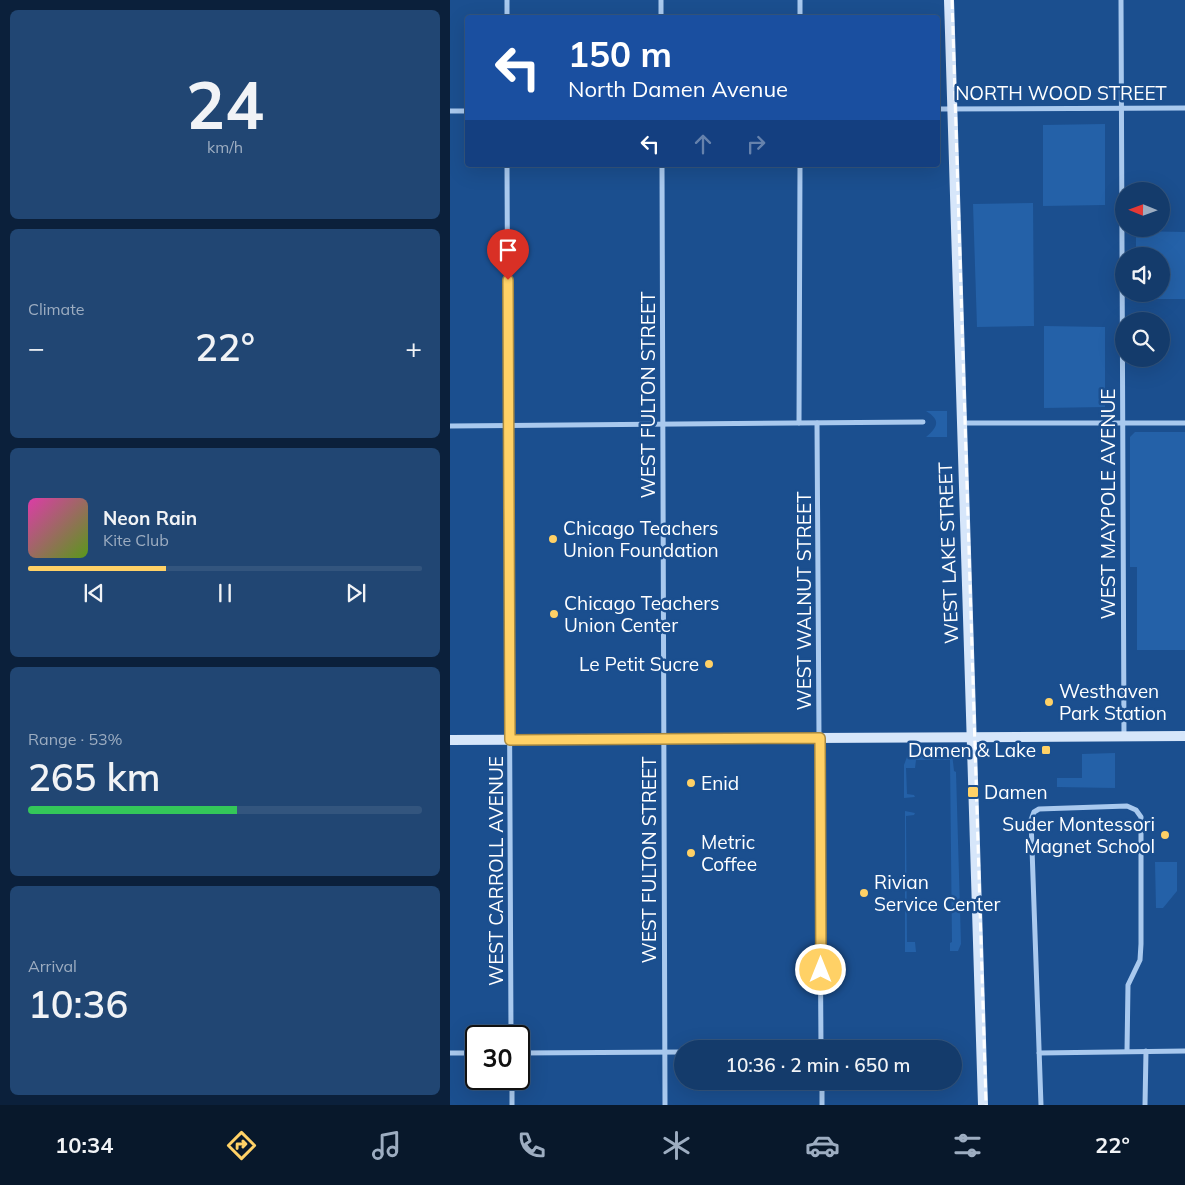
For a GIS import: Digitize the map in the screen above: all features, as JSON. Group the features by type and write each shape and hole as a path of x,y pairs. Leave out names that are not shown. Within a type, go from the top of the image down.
{"main road":[{"name":"WEST LAKE STREET","path":"949,0 983,1105"},
{"path":"450,740 1185,736"}],"street":[{"path":"506,0 507,15"},
{"path":"661,0 661,15"},
{"path":"800,0 800,15"},
{"name":"WEST MAYPOLE AVENUE","path":"1121,0 1124,737"},
{"name":"NORTH WOOD STREET","path":"940,109 1185,108"},
{"path":"450,111 465,111"},
{"name":"WEST CARROLL AVENUE","path":"507,167 511,1025"},
{"name":"WEST FULTON STREET","path":"662,167 665,1105"},
{"path":"799,423 800,167"},
{"path":"450,426 924,422"},
{"name":"WEST WALNUT STREET","path":"818,423 822,1040"},
{"path":"962,423 1185,423"},
{"path":"1041,1105 1031,820 1034,812 1039,809 1126,806 1136,810 1141,817 1141,944 1140,960 1128,985 1127,1051"},
{"path":"1145,1105 1146,1051"},
{"path":"1039,1053 1185,1051"},
{"path":"530,1053 674,1052"},
{"path":"450,1053 465,1053"},
{"path":"512,1090 512,1105"},
{"path":"822,1090 822,1105"}],"shaded area":[{"path":"1105,124 1105,205 1043,206 1043,125"},
{"path":"1033,203 1034,326 977,327 973,204"},
{"path":"1170,232 1185,232 1185,299 1170,299 1170,247 1136,247 1136,238 1170,238"},
{"path":"1044,326 1105,327 1105,407 1044,408"},
{"path":"926,411 947,411 947,437 926,437 935,427 936,421"},
{"path":"1135,432 1185,432 1185,650 1137,650 1137,567 1130,567 1130,437"},
{"path":"952,753 954,771 956,772 961,944 958,951 950,951 950,943 952,942 950,760 916,760 915,768 906,768 907,794 914,795 915,797 904,798 904,765 908,754"},
{"path":"1115,753 1115,788 1057,787 1057,778 1082,778 1082,754"},
{"path":"905,811 915,813 914,815 906,816 907,942 915,942 916,952 905,952"},
{"path":"1155,862 1177,862 1177,891 1163,908 1156,908"}],"railway":[{"path":"952,0 986,1105"}],"place":[{"name":"Chicago Teachers Union Foundation","path":"553,539"},
{"name":"Chicago Teachers Union Center","path":"554,614"},
{"name":"Le Petit Sucre","path":"709,664"},
{"name":"Westhaven Park Station","path":"1049,702"},
{"name":"Damen & Lake","path":"1046,750"},
{"name":"Enid","path":"691,783"},
{"name":"Damen","path":"973,792"},
{"name":"Suder Montessori Magnet School","path":"1165,835"},
{"name":"Metric Coffee","path":"691,853"},
{"name":"Rivian Service Center","path":"864,893"}],"route":[{"path":"508,280 510,740 820,738 821,970"}]}
